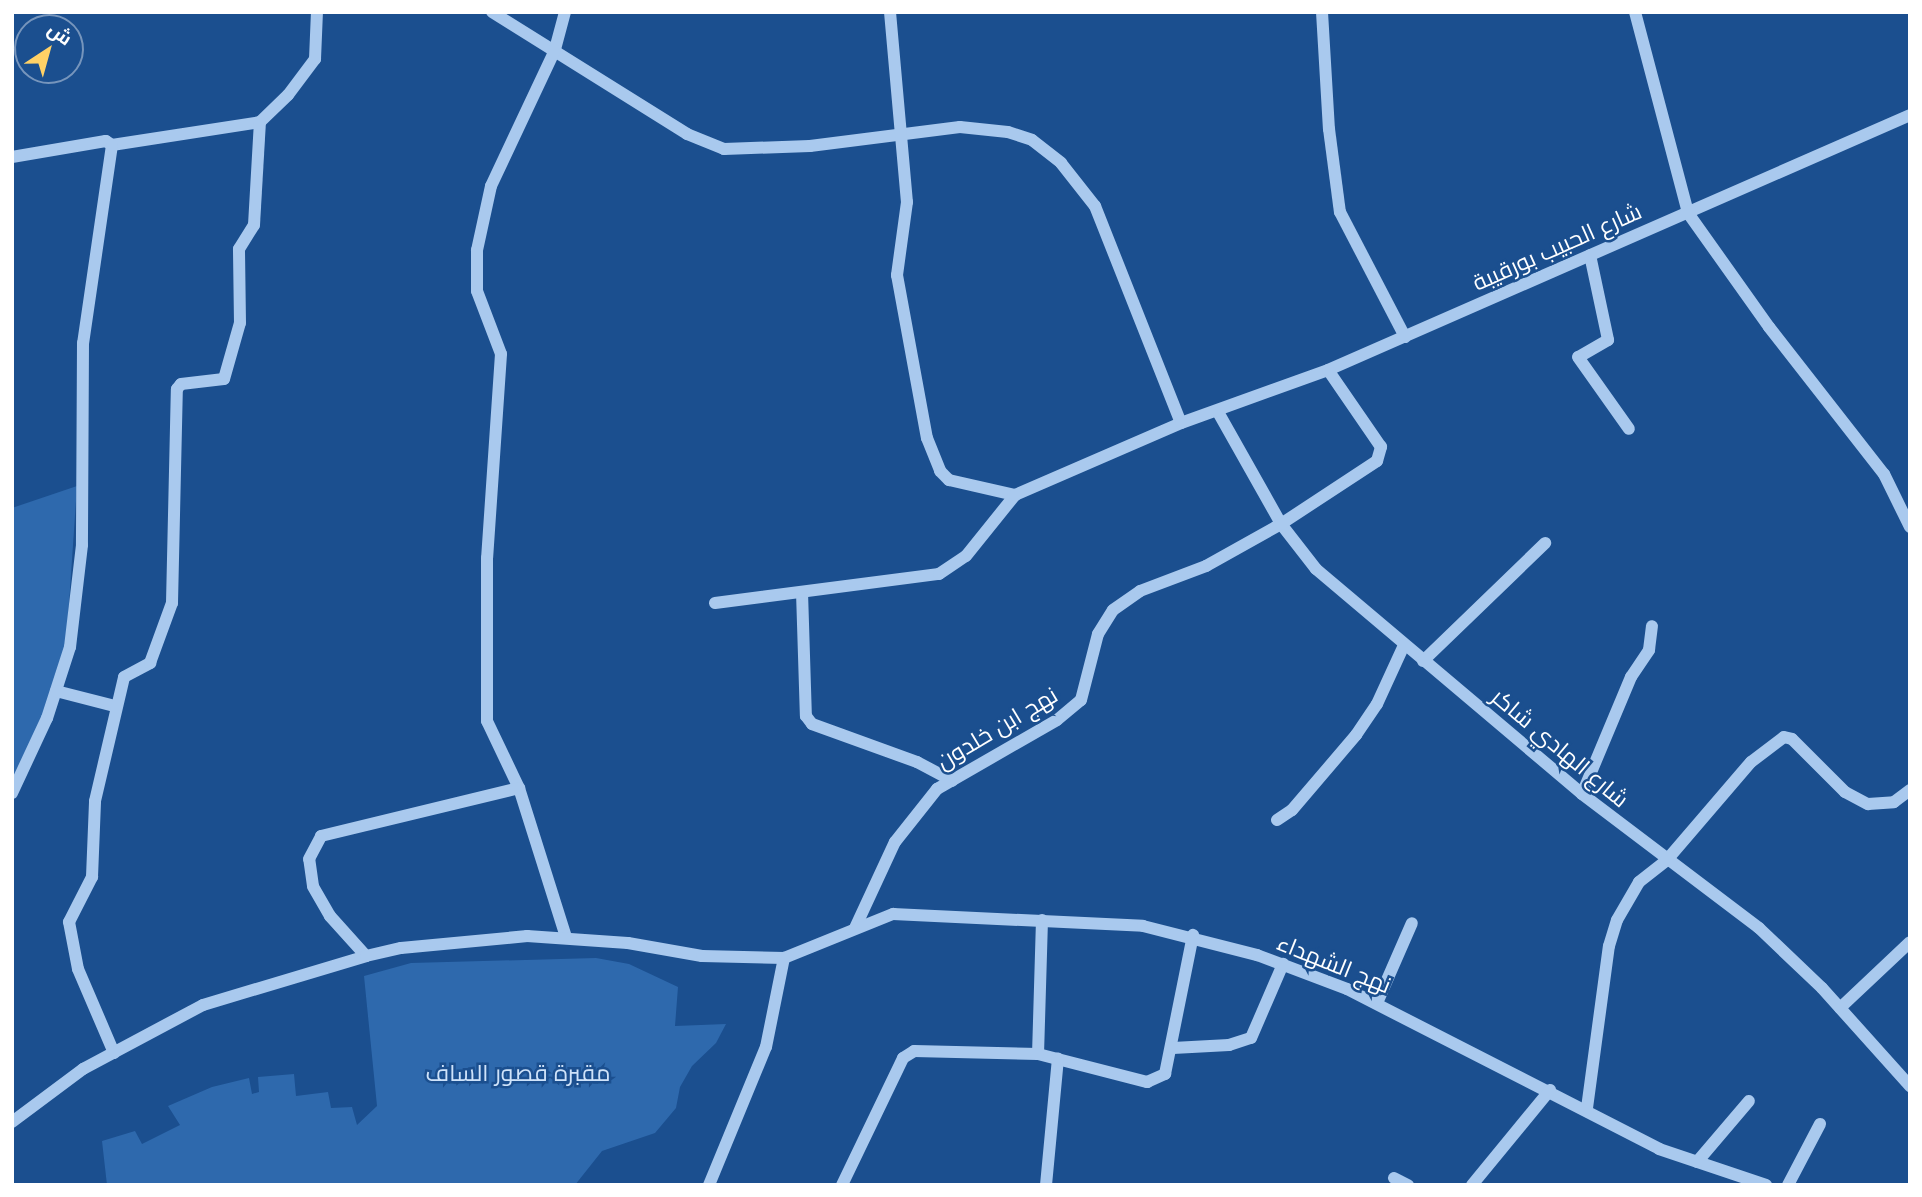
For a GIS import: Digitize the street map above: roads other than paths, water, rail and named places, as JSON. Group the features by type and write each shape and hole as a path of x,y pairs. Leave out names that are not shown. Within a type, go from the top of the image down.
{"street":[{"path":"12,157 106,141 112,145 260,122 288,95 315,59 317,12"},
{"path":"492,12 687,134 724,149 810,146 960,127 1000,130 1032,140 1062,163 1095,206 1181,423"},
{"path":"565,12 555,50 491,186 477,250 477,291 501,354 487,558 487,720 519,788 566,937"},
{"path":"715,603 939,574 966,556 1015,495 949,480 933,455 897,275 907,202 890,12"},
{"path":"1322,12 1328,129 1340,212 1405,337"},
{"path":"1635,12 1688,213 1769,327 1884,474 1910,527"},
{"name":"شارع الحبيب بورقيبة","path":"1015,495 1181,423 1218,412 1328,370 1910,115"},
{"path":"114,1053 78,969 69,922 92,877 94,802 124,677 150,663 172,603 177,389 181,384 219,382 227,375 240,323 239,249 254,225 260,122"},
{"path":"12,793 57,691 70,647 82,545 83,343 112,145"},
{"path":"1590,255 1608,340 1578,357 1629,429"},
{"name":"نهج ابن خلدون","path":"854,929 895,842 925,801 951,780 1056,720 1081,700 1098,634 1113,610 1140,591 1206,566 1281,524 1380,457 1381,447 1328,370"},
{"name":"شارع الهادي شاكر","path":"1218,412 1281,524 1316,569 1583,794 1666,861 1759,928 1840,1009 1910,1086"},
{"path":"1423,661 1545,543"},
{"path":"802,592 806,716 812,724 917,762 951,780"},
{"path":"1583,794 1631,677 1649,650 1652,626"},
{"path":"1277,820 1292,810 1356,735 1377,704 1404,645"},
{"path":"57,691 115,706"},
{"path":"1587,1108 1609,946 1617,920 1639,882 1666,861 1729,784 1784,737 1792,739 1845,792 1868,804 1894,802 1910,790"},
{"path":"366,956 330,916 313,887 309,859 321,836 519,788"},
{"name":"نهج الشهداء","path":"784,958 893,914 1116,923 1193,935 1283,964 1377,1003 1587,1108 1659,1149 1766,1185"},
{"path":"1038,1054 1042,920"},
{"path":"1377,1003 1412,923"},
{"path":"842,1185 903,1058 914,1051 1038,1054 1147,1083 1165,1073 1173,1048 1193,935"},
{"path":"12,1122 58,1085 222,997 366,956 485,938 566,937 702,956 784,958 766,1047 709,1185"},
{"path":"1840,1009 1910,942"},
{"path":"1173,1048 1228,1045 1251,1038 1283,964"},
{"path":"1046,1185 1058,1059"},
{"path":"1472,1185 1550,1090"},
{"path":"1697,1162 1749,1101"},
{"path":"1788,1185 1820,1124"},
{"path":"1394,1178 1408,1185"}],"park label":[{"name":"مقبرة قصور الساف","path":"518,1073"}]}
